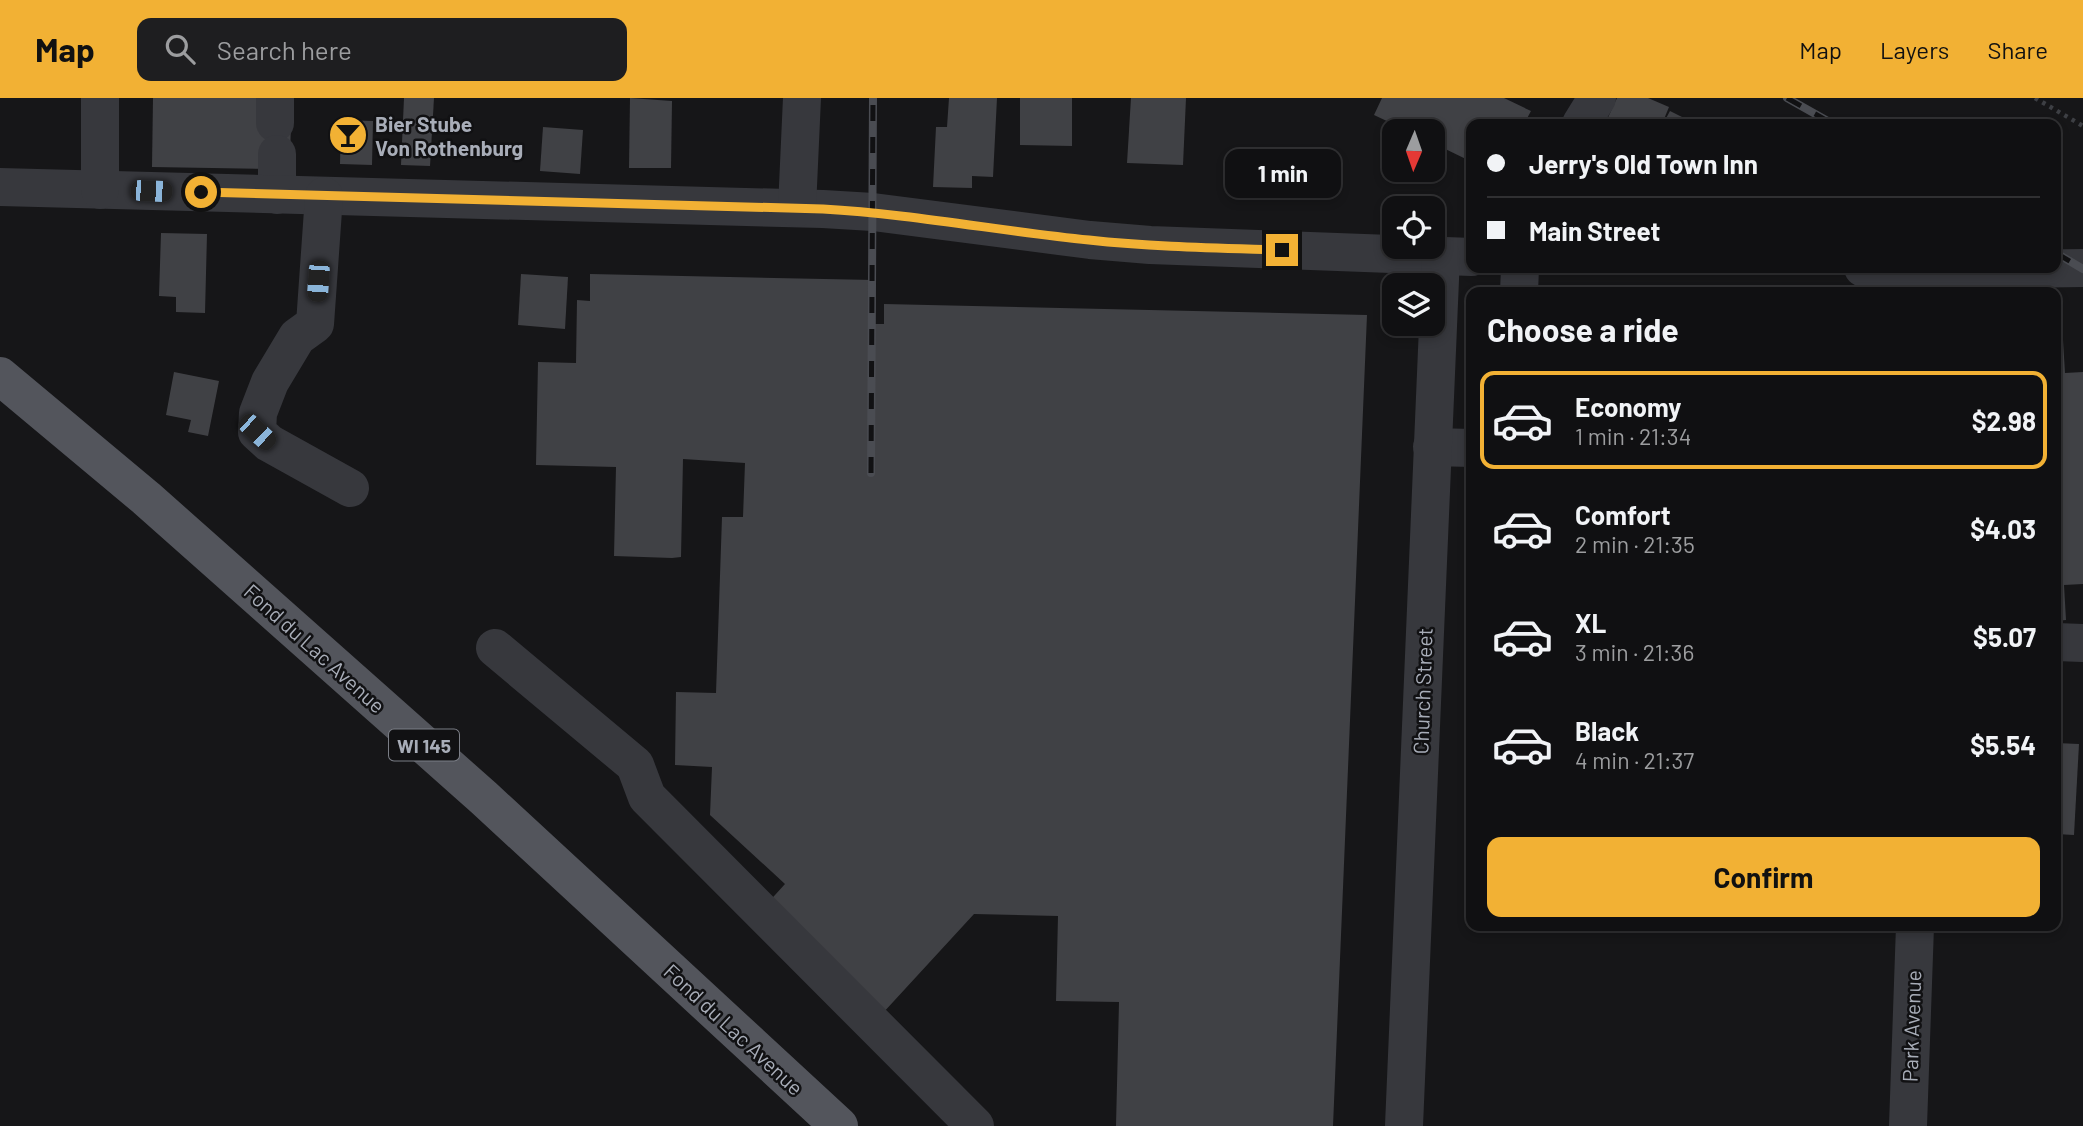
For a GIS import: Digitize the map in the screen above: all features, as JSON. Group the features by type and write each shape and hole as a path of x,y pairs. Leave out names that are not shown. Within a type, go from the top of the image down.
{"main road":[{"name":"Fond du Lac Avenue","path":"0,376 146,498 473,789 839,1126"}],"street":[{"path":"100,98 100,190"},
{"path":"797,208 802,98"},
{"path":"1584,119 1597,98"},
{"path":"276,125 277,195"},
{"path":"0,187 797,208 873,212 1138,244 1456,256"},
{"path":"324,196 315,324 297,337 270,382 258,413 257,432 269,443 350,488"},
{"name":"Church Street","path":"1404,1126 1432,447 1456,256"},
{"path":"2061,270 2083,268"},
{"path":"1894,273 1944,281 2030,273"},
{"path":"1432,447 1466,448"},
{"path":"2061,642 2083,643"},
{"path":"495,648 635,765 647,797 975,1126"},
{"name":"Park Avenue","path":"1908,1126 1915,931"}],"path":[{"path":"2035,98 2083,125"}],"building":[{"path":"153,98 266,98 291,123 290,155 273,169 152,167"},
{"path":"404,98 434,98 430,166 401,165"},
{"path":"630,98 672,101 671,168 629,168"},
{"path":"949,98 997,98 993,177 972,176 972,188 933,187 936,127 947,127"},
{"path":"1020,98 1072,98 1072,146 1020,145"},
{"path":"1131,98 1186,98 1183,165 1127,163"},
{"path":"1382,98 1504,98 1531,111 1527,119 1466,119 1466,159 1446,149 1446,119 1382,119 1374,115"},
{"path":"1617,98 1648,98 1669,107 1664,119 1607,119"},
{"path":"1670,111 1686,119 1666,119"},
{"path":"341,120 373,121 372,165 340,164"},
{"path":"543,127 583,130 580,174 540,171"},
{"path":"161,233 207,234 205,313 176,312 176,297 159,296"},
{"path":"521,274 568,277 565,329 518,325"},
{"path":"590,274 874,280 873,324 884,324 884,304 1367,315 1333,1126 1116,1126 1119,1002 1056,1001 1058,916 974,914 882,1014 765,906 785,884 710,815 712,767 675,765 676,692 716,693 722,517 743,517 745,463 683,459 681,557 672,558 614,556 616,467 536,465 538,362 576,363 577,300 590,301"},
{"path":"2061,340 2065,373 2083,372 2083,584 2064,585 2066,620 2061,620"},
{"path":"174,372 219,381 208,436 188,432 191,420 166,415"},
{"path":"2061,743 2079,744 2074,835 2061,834"}],"railway":[{"path":"871,473 873,98"},
{"path":"1787,98 1824,119"},
{"path":"2061,256 2083,269"}],"place":[{"name":"Bier Stube Von Rothenburg","path":"348,135"}],"route":[{"path":"201,192 823,209 873,212 1090,240 1282,250"}]}
